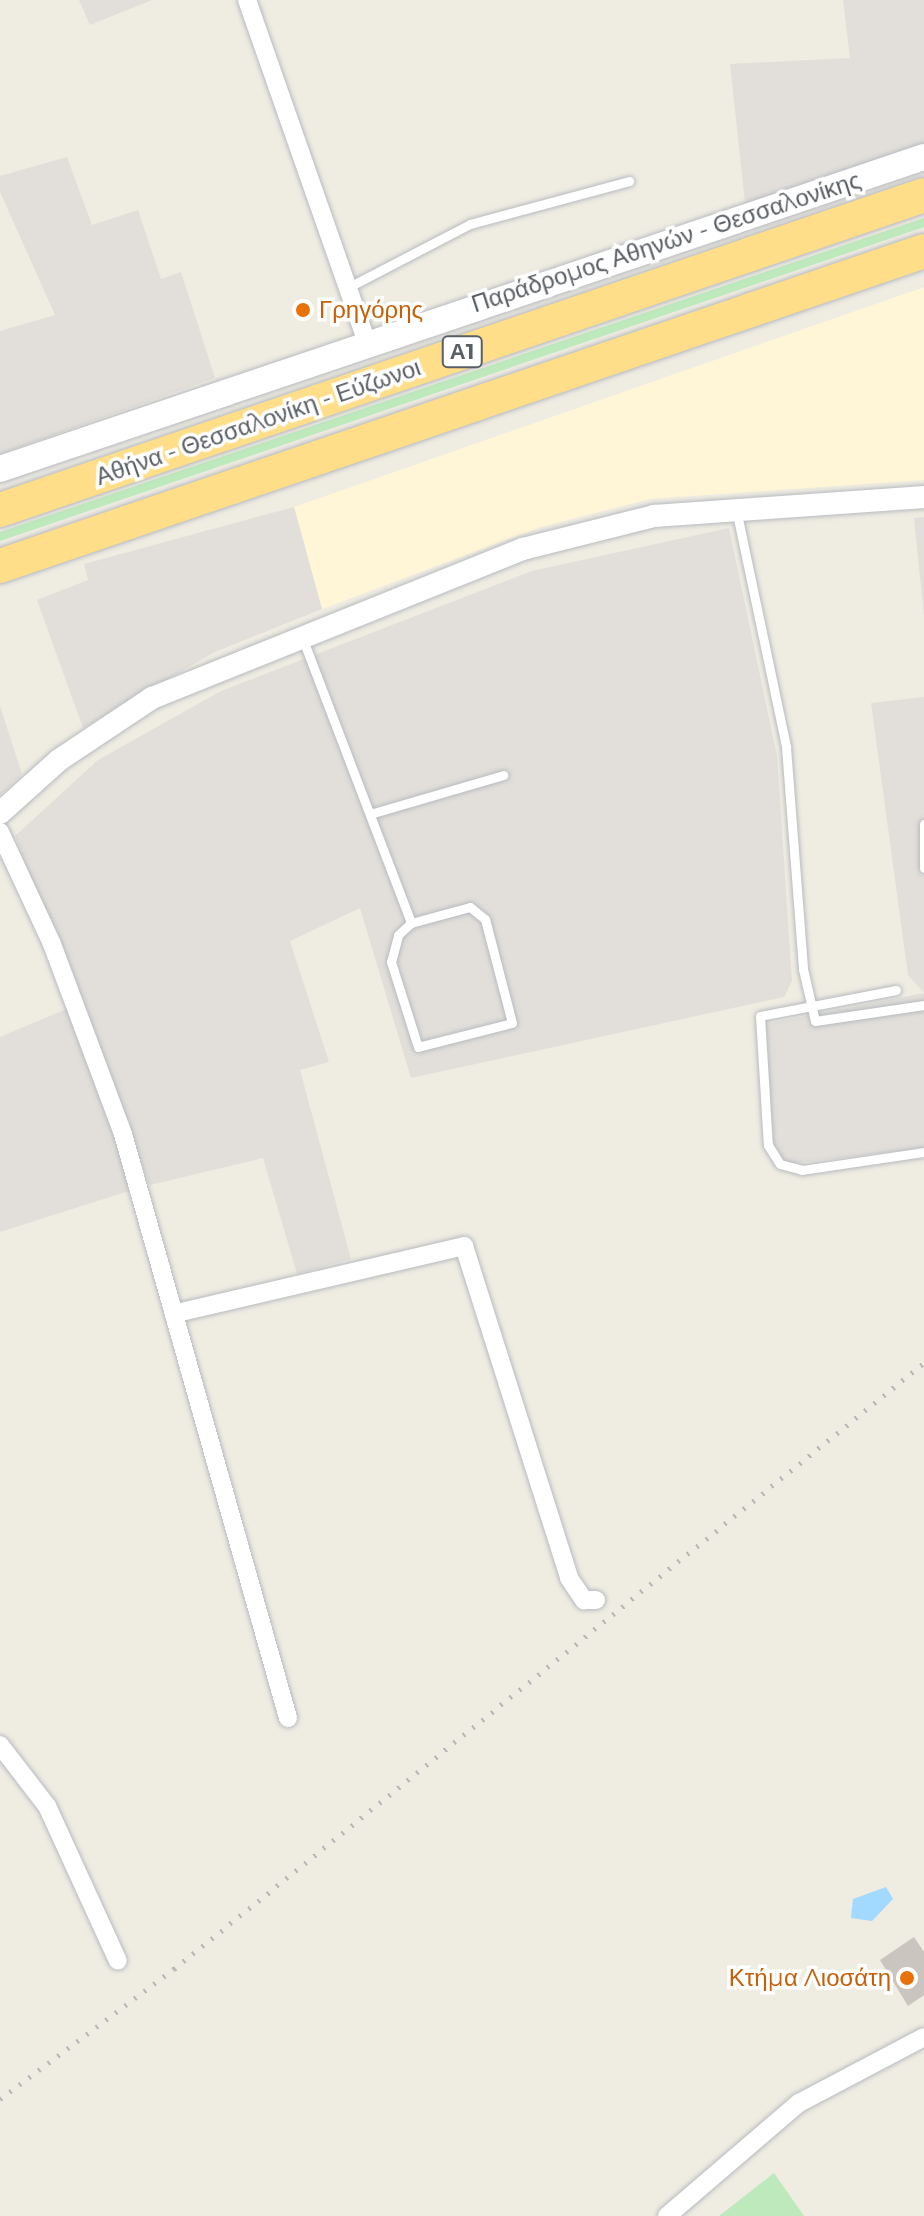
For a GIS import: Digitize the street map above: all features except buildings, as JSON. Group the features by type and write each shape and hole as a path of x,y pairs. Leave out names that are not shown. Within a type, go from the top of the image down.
{"highway":[{"name":"Αθήνα - Θεσσαλονίκη - Εύζωνοι","path":"0,510 924,195"},
{"name":"Α1","path":"0,566 924,251"}],"main road":[{"name":"Παράδρομος Αθηνών - Θεσσαλονίκης","path":"0,469 367,342 924,157"}],"street":[{"path":"247,0 367,342"},
{"path":"0,813 133,709 301,634 523,549 654,516 736,507 924,497"},
{"path":"0,832 52,944 123,1134 177,1313 288,1718"},
{"path":"177,1313 464,1246 569,1578 584,1600 596,1600"},
{"path":"0,1745 47,1806 118,1961"},
{"path":"667,2216 799,2103 924,2037"}],"lane":[{"path":"349,287 470,224 629,181"},
{"path":"736,507 786,747 815,1021 924,1005"},
{"path":"301,634 411,923"},
{"path":"370,814 503,775"},
{"path":"924,824 924,868"},
{"path":"470,907 479,912 512,1023 418,1047 391,962 398,935 411,923 470,907"},
{"path":"896,990 770,1011 756,1022 772,1154 802,1170 924,1152"}],"shaded area":[{"path":"79,0 152,0 90,25"},
{"path":"843,0 924,0 924,145 745,203 730,64 850,58"},
{"path":"67,157 92,225 138,210 161,279 181,272 215,378 0,454 0,331 55,315 0,192 0,176"},
{"path":"924,287 924,480 650,499 541,527 322,609 294,507"},
{"path":"294,507 322,609 215,652 83,728 37,600 88,580 84,564"},
{"path":"924,517 924,617 914,518"},
{"path":"729,528 777,756 792,981 784,997 411,1078 360,908 290,941 329,1062 300,1070 351,1259 297,1274 263,1158 150,1185 15,836 98,760 221,691 532,571"},
{"path":"924,697 924,993 908,975 871,703"},
{"path":"0,706 22,774 0,795"},
{"path":"924,993 924,1148 788,1164 773,1147 765,1024"},
{"path":"71,1007 135,1189 0,1232 0,1037"}],"green space":[{"path":"924,218 924,227 0,541 0,532"},
{"path":"774,2173 804,2216 719,2216"}],"water":[{"path":"886,1887 893,1899 872,1921 851,1918 853,1899"}],"railway":[{"path":"0,2099 174,1969 924,1363"}],"place":[{"name":"Γρηγόρης","path":"303,310"},
{"name":"Κτήμα Λιοσάτη","path":"907,1978"}]}
